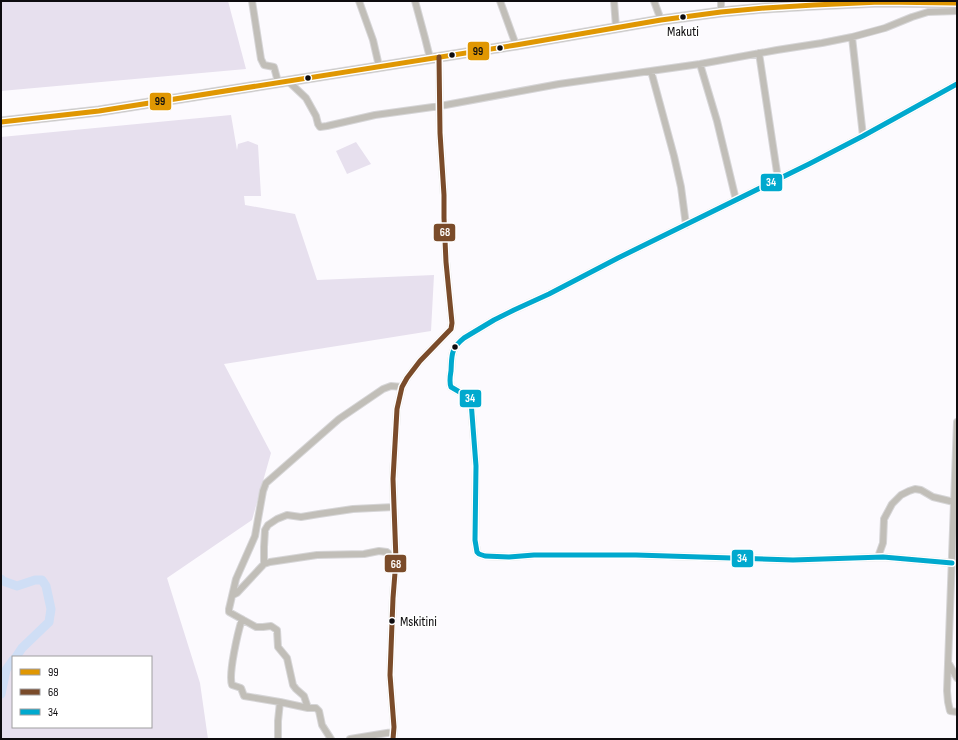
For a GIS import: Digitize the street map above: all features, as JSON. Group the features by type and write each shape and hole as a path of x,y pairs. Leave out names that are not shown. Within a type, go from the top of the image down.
{"highway":[{"path":"1,122 98,111 439,57 616,27 721,12 786,4 879,2 957,3"}],"street":[{"path":"252,1 261,59 264,65 274,67 283,81 306,98 320,126 336,125 375,116 440,106 559,84 700,64 822,43 885,28 928,12 957,11"},
{"path":"359,1 373,40 379,66"},
{"path":"415,1 430,58"},
{"path":"500,1 516,44"},
{"path":"614,1 616,27"},
{"path":"654,1 661,20"},
{"path":"721,1 721,12"},
{"path":"852,37 863,136"},
{"path":"759,53 778,179"},
{"path":"350,739 393,736 390,675 396,560 393,479 397,409 402,387 407,378 420,361 451,329 452,323 446,262 439,57"},
{"path":"700,64 717,121 736,200"},
{"path":"651,71 674,156 681,187 686,225"},
{"path":"953,561 878,557 786,560 636,555 534,555 509,558 479,554 477,552 475,540 475,459 471,401 470,398 454,390 450,386 450,381 451,358 454,349 459,342 494,320 583,277 618,258 863,136 957,84"},
{"path":"308,708 304,696 293,685 287,658 278,647 277,630 271,626 263,628 256,627 229,612 237,578 255,536 263,491 266,483 339,419 383,389 391,386 402,387"},
{"path":"957,422 947,691 950,711 957,712"},
{"path":"878,557 883,542 884,519 892,504 901,495 915,489 954,502"},
{"path":"264,564 265,530 268,524 277,519 287,515 301,517 353,510 394,507"},
{"path":"233,594 237,593 264,564 270,562 317,555 364,554 379,551 387,552 396,560"},
{"path":"242,619 230,677 232,685 241,688 244,696 308,708 317,708 322,725 331,739"},
{"path":"949,664 957,678"},
{"path":"278,739 280,702"}],"shaded area":[{"path":"1,1 228,1 246,69 1,91"},
{"path":"231,115 237,150 238,144 248,141 258,145 261,196 244,196 245,205 295,214 317,280 434,275 431,331 224,364 271,453 252,520 167,578 200,683 208,739 1,739 1,137"},
{"path":"356,142 371,164 347,174 336,151"}],"waterway":[{"path":"1,579 17,586 35,580 42,580 46,586 51,609 49,622 22,648 17,656"},
{"path":"1,694 6,670 12,661"}],"transit line":[{"name":"99","path":"1,122 99,111 516,45 661,20 721,12 765,8 880,2 957,3"},
{"name":"68","path":"393,739 394,727 390,675 396,560 393,479 397,409 402,387 407,378 420,361 451,329 452,323 446,262 440,133 439,57"},
{"name":"34","path":"952,563 883,557 793,560 636,555 534,555 509,557 485,556 479,554 477,552 475,540 476,466 471,401 470,398 451,387 450,379 452,357 456,346 464,338 494,320 809,164 957,84"}],"place":[{"name":"Makuti","path":"683,17"},
{"name":"Mskitini","path":"392,621"}]}
